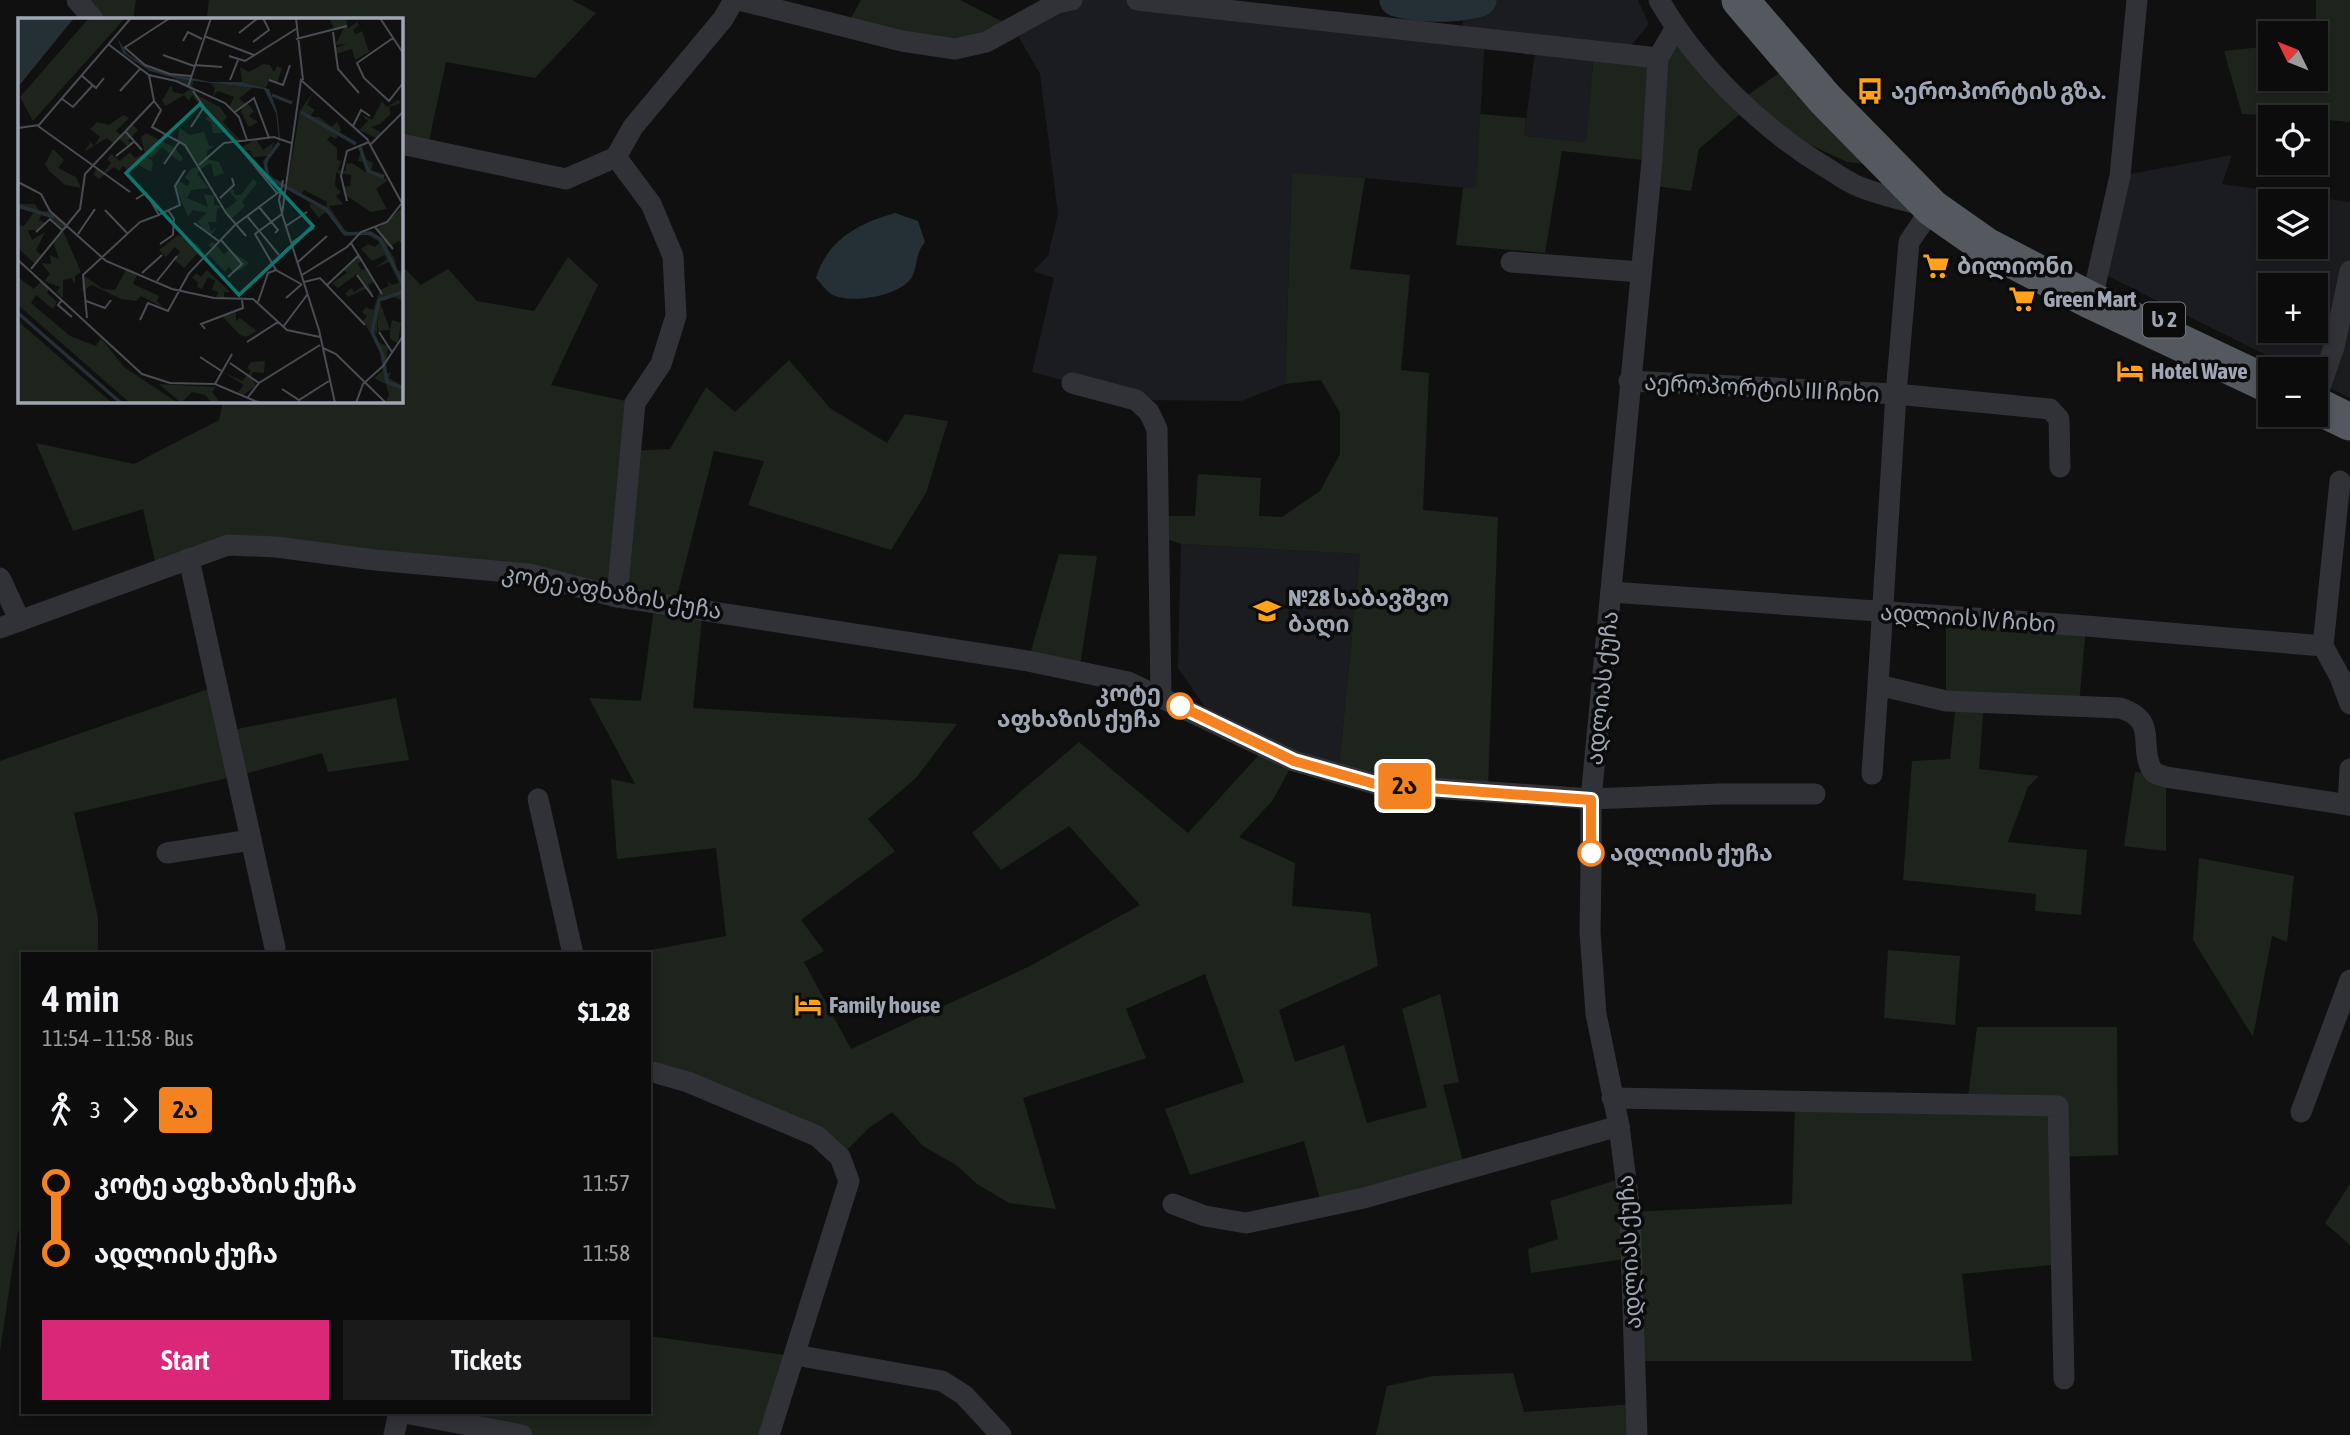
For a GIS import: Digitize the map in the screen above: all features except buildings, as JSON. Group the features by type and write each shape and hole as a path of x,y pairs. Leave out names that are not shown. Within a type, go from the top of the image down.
{"highway":[{"name":"ს 2","path":"1740,0 1825,99 1894,161 1940,196 1993,233 2095,286 2258,364"},
{"name":"ს 2","path":"1760,0 1932,208 1986,246 2102,306 2258,379"},
{"path":"2328,400 2350,407"},
{"path":"2328,405 2350,422"}],"street":[{"path":"77,0 92,18"},
{"path":"402,144 566,179 616,157 633,127 737,0 902,41 955,49 986,42 1057,3 1072,0"},
{"path":"1137,0 1658,58"},
{"path":"1659,0 1675,29 1747,107 1804,154 1858,187 1932,208"},
{"path":"2095,286 2120,176 2137,0"},
{"name":"ადლიას ქუჩა","path":"1637,1435 1630,1212 1619,1126 1596,1014 1590,932 1591,800 1652,161 1658,58 1675,29"},
{"path":"616,157 651,204 673,256 676,316 661,365 635,403 617,597"},
{"path":"1858,187 1894,161"},
{"name":"აეროპორტის III ჩიხი","path":"1872,774 1896,394 1909,242 1932,208"},
{"path":"1511,262 1640,272"},
{"path":"2328,363 2350,271"},
{"name":"აეროპორტის III ჩიხი","path":"1629,382 1896,394 2050,409 2059,419 2060,467"},
{"path":"1072,383 1136,400 1149,412 1157,429 1161,697"},
{"path":"2340,481 2323,646 2340,677 2350,704"},
{"name":"კოტე აფხაზის ქუჩა","path":"10,625 228,545 276,547 375,560 529,574 617,597 703,608 1028,661 1128,682 1294,761 1375,784 1591,800 1719,794 1815,794"},
{"path":"189,559 275,948"},
{"path":"0,578 10,625"},
{"name":"ადლიის IV ჩიხი","path":"1611,592 2323,646"},
{"path":"1878,685 1947,701 2120,708 2134,713 2142,721 2146,731 2146,756 2154,773 2166,777 2349,805 2350,769"},
{"path":"538,799 573,952"},
{"path":"167,853 251,840"},
{"path":"2301,1112 2350,980"},
{"path":"651,1072 688,1082 817,1136 840,1157 849,1181 769,1435"},
{"path":"1612,1098 2058,1107 2064,1379"},
{"path":"1173,1204 1205,1216 1246,1223 1364,1198 1619,1126"},
{"path":"795,1355 942,1381 964,1395 1001,1435"},
{"path":"394,1435 398,1414"},
{"path":"409,1414 522,1435"}],"shaded area":[{"path":"77,0 136,0 133,18 92,18"},
{"path":"209,0 572,0 596,13 535,78 446,62 427,150 402,144 402,18 207,17"},
{"path":"861,0 960,0 1013,27 986,42 846,27"},
{"path":"1072,0 1136,0 1485,39 1476,189 1292,174 1285,384 1241,401 1136,400 1032,372 1054,278 1033,271 1048,256 1058,214 1040,74 1013,27"},
{"path":"1480,0 1638,0 1649,24 1629,48 1461,33 1466,5"},
{"path":"2316,0 2350,0 2350,122 2328,120 2328,105 2258,105 2258,115 2242,114 2224,51 2258,47 2258,91 2328,91 2328,21 2316,21"},
{"path":"1675,29 1747,108 1699,149 1691,191 1649,185 1651,161 1562,151 1545,253 1456,245 1463,188 1476,188 1480,114 1526,118 1524,136 1586,142 1594,51 1658,58"},
{"path":"1536,44 1594,51 1586,142 1524,136"},
{"path":"1783,70 1877,165 1847,162 1798,139 1748,95"},
{"path":"2232,155 2222,184 2258,189 2258,259 2328,259 2328,199 2350,202 2350,398 2328,387 2333,348 2324,357 2270,357 2108,276 2120,176"},
{"path":"1292,173 1365,178 1350,269 1410,275 1401,370 1429,373 1423,510 1498,517 1488,789 1397,780 1339,767 1360,554 1181,544 1159,536 1159,516 1195,516 1198,474 1261,478 1259,516 1282,517 1320,491 1340,454 1340,413 1321,380 1285,384"},
{"path":"895,213 918,221 925,242 912,277 897,289 874,297 850,299 829,293 816,278 821,265 836,243 857,228"},
{"path":"568,257 598,285 551,385 635,403 631,451 670,449 706,387 735,412 789,360 830,408 887,443 905,414 948,421 926,493 891,550 748,505 764,461 714,451 675,604 703,608 693,708 957,724 916,778 868,819 895,851 801,920 824,951 804,962 851,1049 1028,967 1140,905 1069,826 1001,870 972,833 1079,742 1188,833 1266,747 1294,761 1273,800 1239,837 1295,863 1292,906 1370,913 1378,966 1279,1010 1295,1062 1344,1045 1367,1123 1427,1107 1402,1009 1440,994 1459,1082 1443,1085 1465,1169 1322,1207 1304,1141 1190,1175 1165,1109 1244,1082 1205,974 1126,1009 1146,1058 1023,1098 1056,1209 1009,1203 977,1184 956,1165 923,1146 892,1112 869,1128 840,1157 651,1072 651,952 640,952 726,936 716,848 617,859 611,779 635,784 589,698 641,701 655,602 529,574 228,545 157,570 143,509 73,531 36,443 134,464 219,420 223,402 402,402 402,266 421,285 448,269 477,301 534,311"},
{"name":"№28 საბავშვო ბაღი","path":"1181,544 1360,554 1339,767 1289,753 1210,714 1178,668"},
{"path":"1059,554 1097,556 1079,672 1028,661"},
{"path":"1946,617 2086,626 2079,705 1984,702 1979,769 2039,776 2028,787 2008,842 2087,850 2081,915 2035,911 2036,894 1903,880 1912,761 1950,759 1956,701 1946,701"},
{"path":"217,686 227,731 396,698 409,760 328,772 322,753 237,776 74,813 98,917 98,952 21,952 21,1232 18,1231 0,1351 0,761"},
{"path":"2135,772 2166,777 2166,851 2124,846"},
{"path":"2199,858 2294,876 2287,942 2272,936 2253,1037 2193,940"},
{"path":"1888,950 1960,956 1955,1025 1884,1018"},
{"path":"1977,1027 2117,1027 2118,1155 2059,1157 2061,1264 1962,1274 1972,1361 1635,1361 1631,1258 1531,1273 1528,1249 1558,1239 1550,1201 1626,1177 1631,1212 1792,1204 1795,1102 1967,1105"},
{"path":"2350,1184 2350,1245 2325,1223"},
{"path":"651,1336 792,1356 767,1435 525,1435 415,1414 651,1414"},
{"path":"1513,1373 1524,1412 1636,1404 1637,1435 1376,1435 1387,1386 1433,1376"}],"waterway":[{"path":"1396,0 1438,5 1480,0"}],"bus line":[{"name":"2ა","path":"1180,706 1294,761 1375,784 1591,800 1591,853"}],"place":[{"name":"აეროპორტის გზა.","path":"1870,91"},
{"name":"ბილიონი","path":"1936,266"},
{"name":"Green Mart","path":"2022,299"},
{"name":"Hotel Wave","path":"2130,371"},
{"name":"№28 საბავშვო ბაღი","path":"1267,611"},
{"name":"კოტე აფხაზის ქუჩა","path":"1180,706"},
{"name":"ადლიის ქუჩა","path":"1591,853"},
{"name":"Family house","path":"808,1005"}]}
